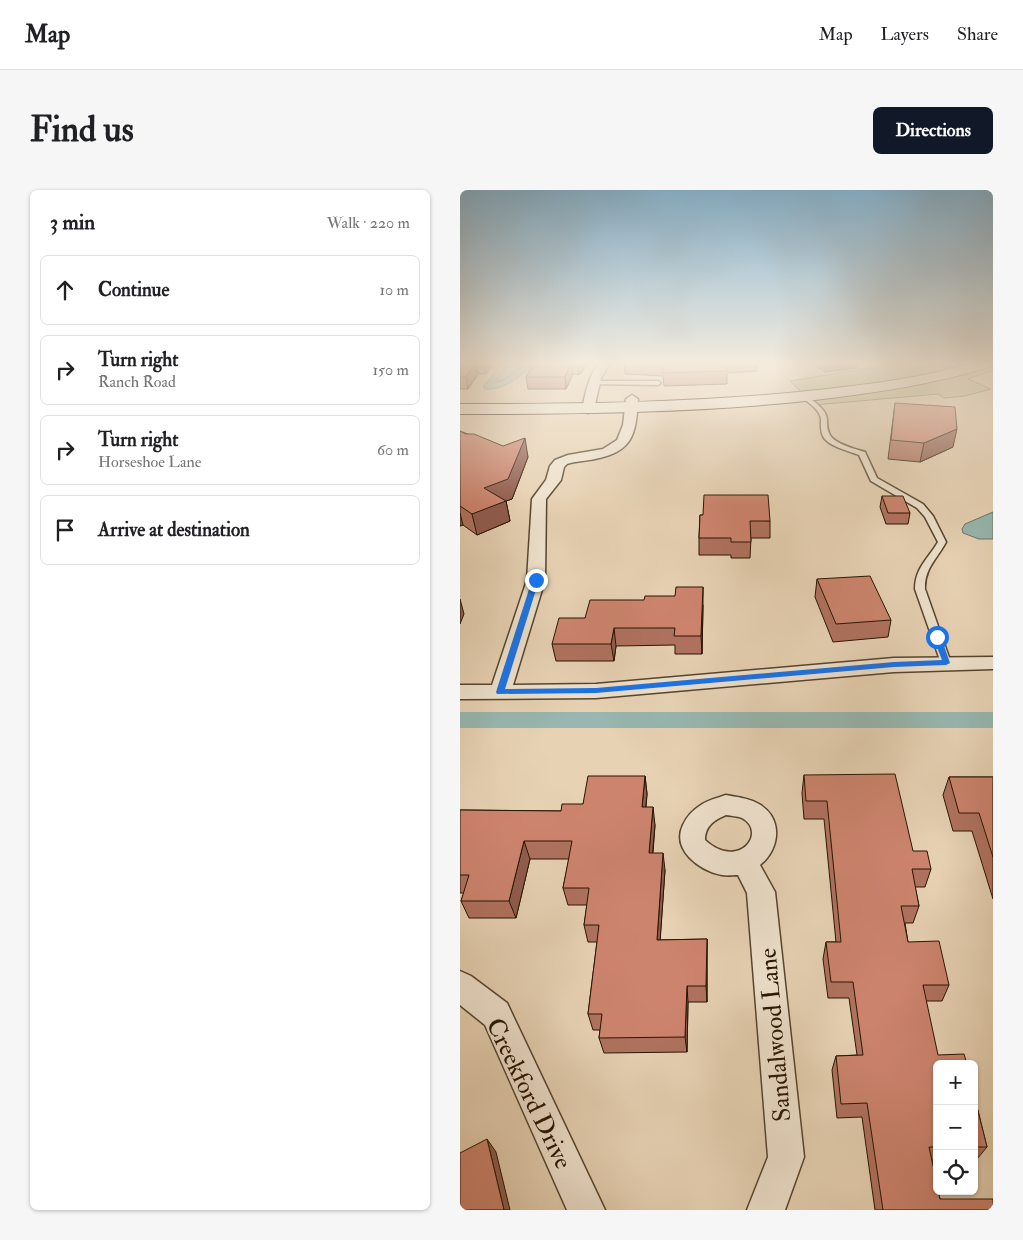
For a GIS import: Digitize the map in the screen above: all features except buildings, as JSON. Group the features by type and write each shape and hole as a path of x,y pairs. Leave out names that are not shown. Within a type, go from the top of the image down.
{"street":[{"path":"500,692 536,580 539,499 555,477 556,469 560,463 570,458 614,451 621,444 630,425 631,410"},
{"path":"460,692 596,690 894,665 993,663"},
{"name":"Sandalwood Lane","path":"744,861 761,892 786,1157 766,1210"},
{"name":"Creekford Drive","path":"460,986 496,1014 586,1210"}],"lane":[{"path":"819,410 824,418 823,424 827,437 836,444 862,454 874,480 920,506 930,516 942,542 930,562 921,569 919,584 946,663"}],"water":[{"path":"993,512 993,539 979,539 963,533 962,529 965,524"}],"waterway":[{"path":"460,720 993,720"}],"route":[{"path":"536,580 500,692 596,690 894,665 946,663 937,637"}]}
